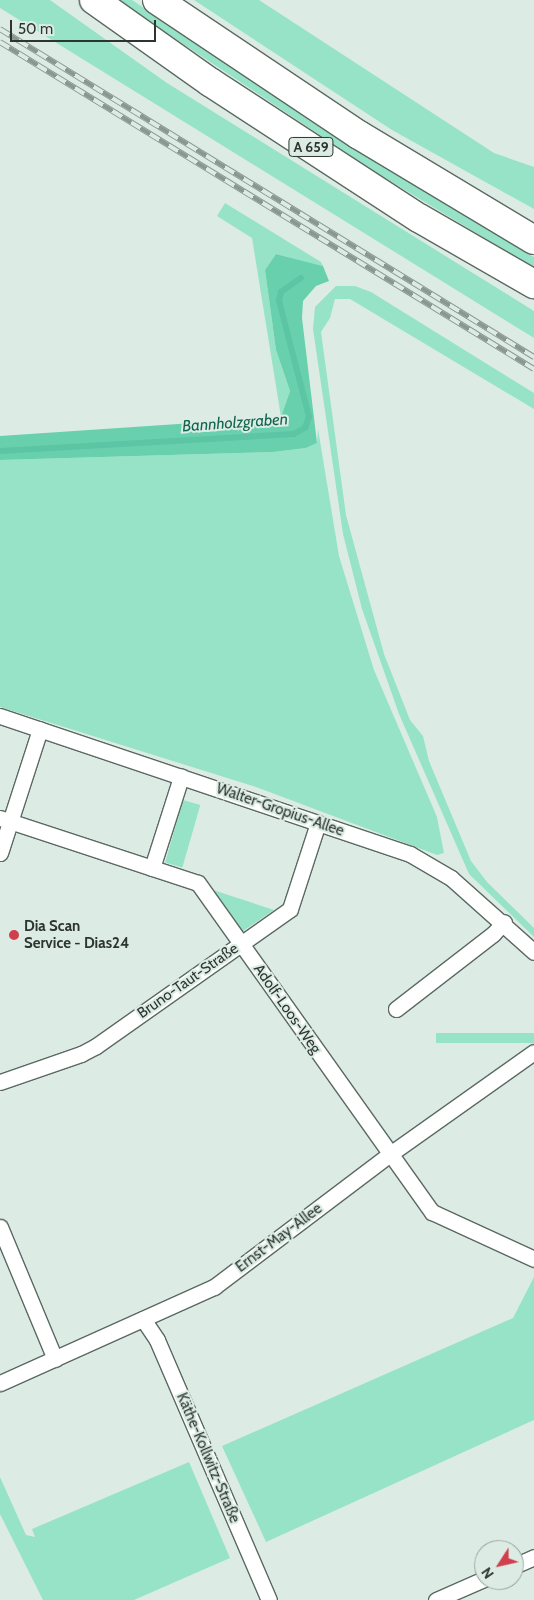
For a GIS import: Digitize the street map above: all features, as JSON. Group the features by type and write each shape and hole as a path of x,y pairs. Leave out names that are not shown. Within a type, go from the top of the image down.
{"highway":[{"name":"A 659","path":"94,0 210,82 419,218 534,284"},
{"name":"A 659","path":"158,0 358,135 534,240"}],"street":[{"name":"Walter-Gropius-Allee","path":"0,716 410,854 451,878 504,922 534,952"},
{"path":"0,853 5,819 40,729"},
{"path":"152,868 181,777"},
{"name":"Adolf-Loos-Weg","path":"5,819 198,883 432,1212 534,1259"},
{"name":"Bruno-Taut-Straße","path":"0,1082 82,1054 96,1046 290,910 318,823"},
{"path":"396,1009 493,934 504,922"},
{"name":"Ernst-May-Allee","path":"0,1383 214,1286 390,1154 534,1052"},
{"path":"0,1227 55,1359"},
{"name":"Käthe-Kollwitz-Straße","path":"143,1319 157,1340 269,1600"},
{"path":"436,1600 474,1583"}],"green space":[{"path":"0,0 50,0 167,83 534,311 534,338 0,8"},
{"path":"117,0 132,0 386,168 534,257 534,268 380,175"},
{"path":"194,0 259,0 494,153 534,167 534,209 392,130"},
{"path":"225,203 321,262 323,266 276,254 265,270 276,350 290,391 281,417 252,238 217,216"},
{"path":"276,254 323,266 329,281 316,286 303,301 302,318 317,443 306,448 273,452 0,460 0,436 281,417 290,391 276,350 265,270"},
{"path":"336,286 355,286 371,292 534,393 534,409 350,299 335,299 330,318 321,332 346,515 384,654 410,720 423,736 429,761 471,861 487,882 534,928 534,937 469,874 399,714 362,609 343,534 313,329 315,307"},
{"path":"318,429 339,556 374,670 437,817 444,853 437,855 256,787 0,707 0,460 273,452 306,448 317,443"},
{"path":"183,800 200,805 182,867 165,862"},
{"path":"210,889 274,910 240,933"},
{"path":"436,1033 534,1033 534,1043 436,1043"},
{"path":"534,1277 534,1420 266,1542 222,1446 513,1318"},
{"path":"189,1462 230,1558 134,1600 43,1600 0,1514 0,1477 26,1535 35,1537 32,1529"}],"waterway":[{"name":"Bannholzgraben","path":"0,451 294,434 305,428 309,417 279,301 281,292 301,278"}],"railway":[{"path":"0,29 534,357"},
{"path":"0,42 534,369"}],"place":[{"name":"Dia Scan Service - Dias24","path":"14,935"}]}
